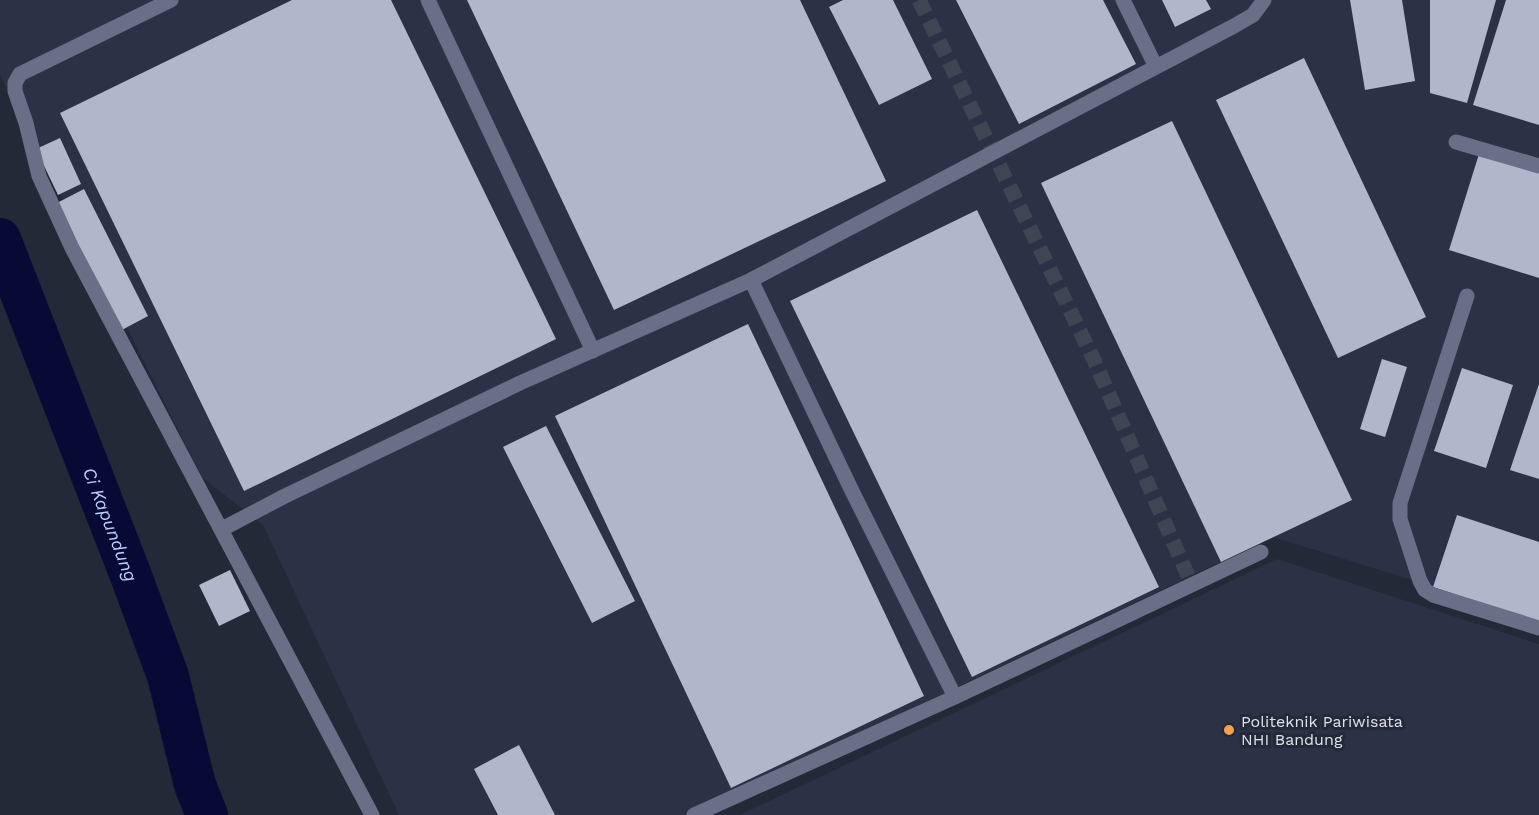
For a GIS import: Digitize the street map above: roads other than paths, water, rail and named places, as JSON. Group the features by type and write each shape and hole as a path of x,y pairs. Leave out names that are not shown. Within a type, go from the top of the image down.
{"lane":[{"path":"171,0 20,74 15,83 15,91 26,123 39,176 72,248 372,815"},
{"path":"428,0 593,351"},
{"path":"1123,0 1156,67"},
{"path":"222,529 285,496 593,351 751,280 1234,26 1253,15 1264,0"},
{"path":"1456,142 1539,166"},
{"path":"751,280 852,491 955,697"},
{"path":"1467,296 1400,503 1400,519 1425,590 1433,595 1539,628"},
{"path":"694,815 955,697 1261,552"}],"waterway":[{"name":"Ci Kapundung","path":"0,239 168,676 195,785 207,815"}],"tunnel":[{"path":"919,0 1094,360 1192,585"}],"place":[{"name":"Politeknik Pariwisata NHI Bandung","path":"1229,730"}]}
